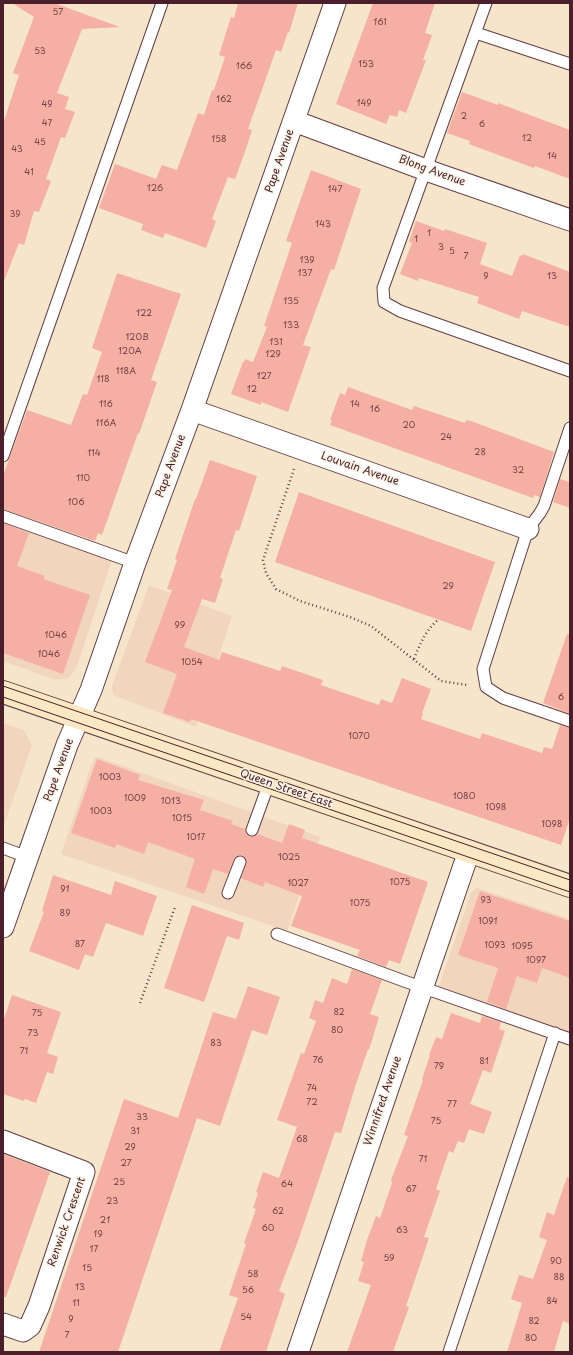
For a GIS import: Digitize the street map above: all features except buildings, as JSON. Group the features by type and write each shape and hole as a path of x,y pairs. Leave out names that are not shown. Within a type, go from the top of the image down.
{"main road":[{"name":"Queen Street East","path":"3,692 570,886"}],"street":[{"name":"Pape Avenue","path":"3,927 67,745 91,690 135,563 192,410 335,3"},
{"name":"Blong Avenue","path":"294,121 426,170 570,220"},
{"name":"Louvain Avenue","path":"192,410 528,529"},
{"name":"Winnifred Avenue","path":"298,1352 469,851"},
{"name":"Renwick Crescent","path":"3,1141 84,1172 39,1306 30,1326 23,1331 3,1324"}],"lane":[{"path":"3,456 162,3"},
{"path":"486,3 384,288 384,302 400,311 570,371"},
{"path":"476,33 570,64"},
{"path":"570,428 544,506 528,529 483,669 486,687 503,698 570,721"},
{"path":"3,516 135,563"},
{"path":"252,830 269,783"},
{"path":"3,848 27,857"},
{"path":"228,893 240,862"},
{"path":"277,934 570,1039"},
{"path":"449,1352 555,1033"}],"path":[{"path":"296,465 263,560 266,573 276,589 300,601 350,617 371,626 441,681 467,685"},
{"path":"414,659 421,641 430,627 438,620"},
{"path":"140,1003 175,907"}],"shaded area":[{"path":"3,515 114,554 76,669 67,679 53,679 3,661"},
{"path":"149,585 232,616 196,727 113,695 112,686"},
{"path":"3,723 24,730 32,745 3,828"},
{"path":"98,757 320,837 287,931 61,854 91,766 95,758"},
{"path":"477,888 570,919 570,1033 439,986 471,893"}],"tram line":[{"path":"3,686 570,880"},
{"path":"3,697 570,892"}]}
